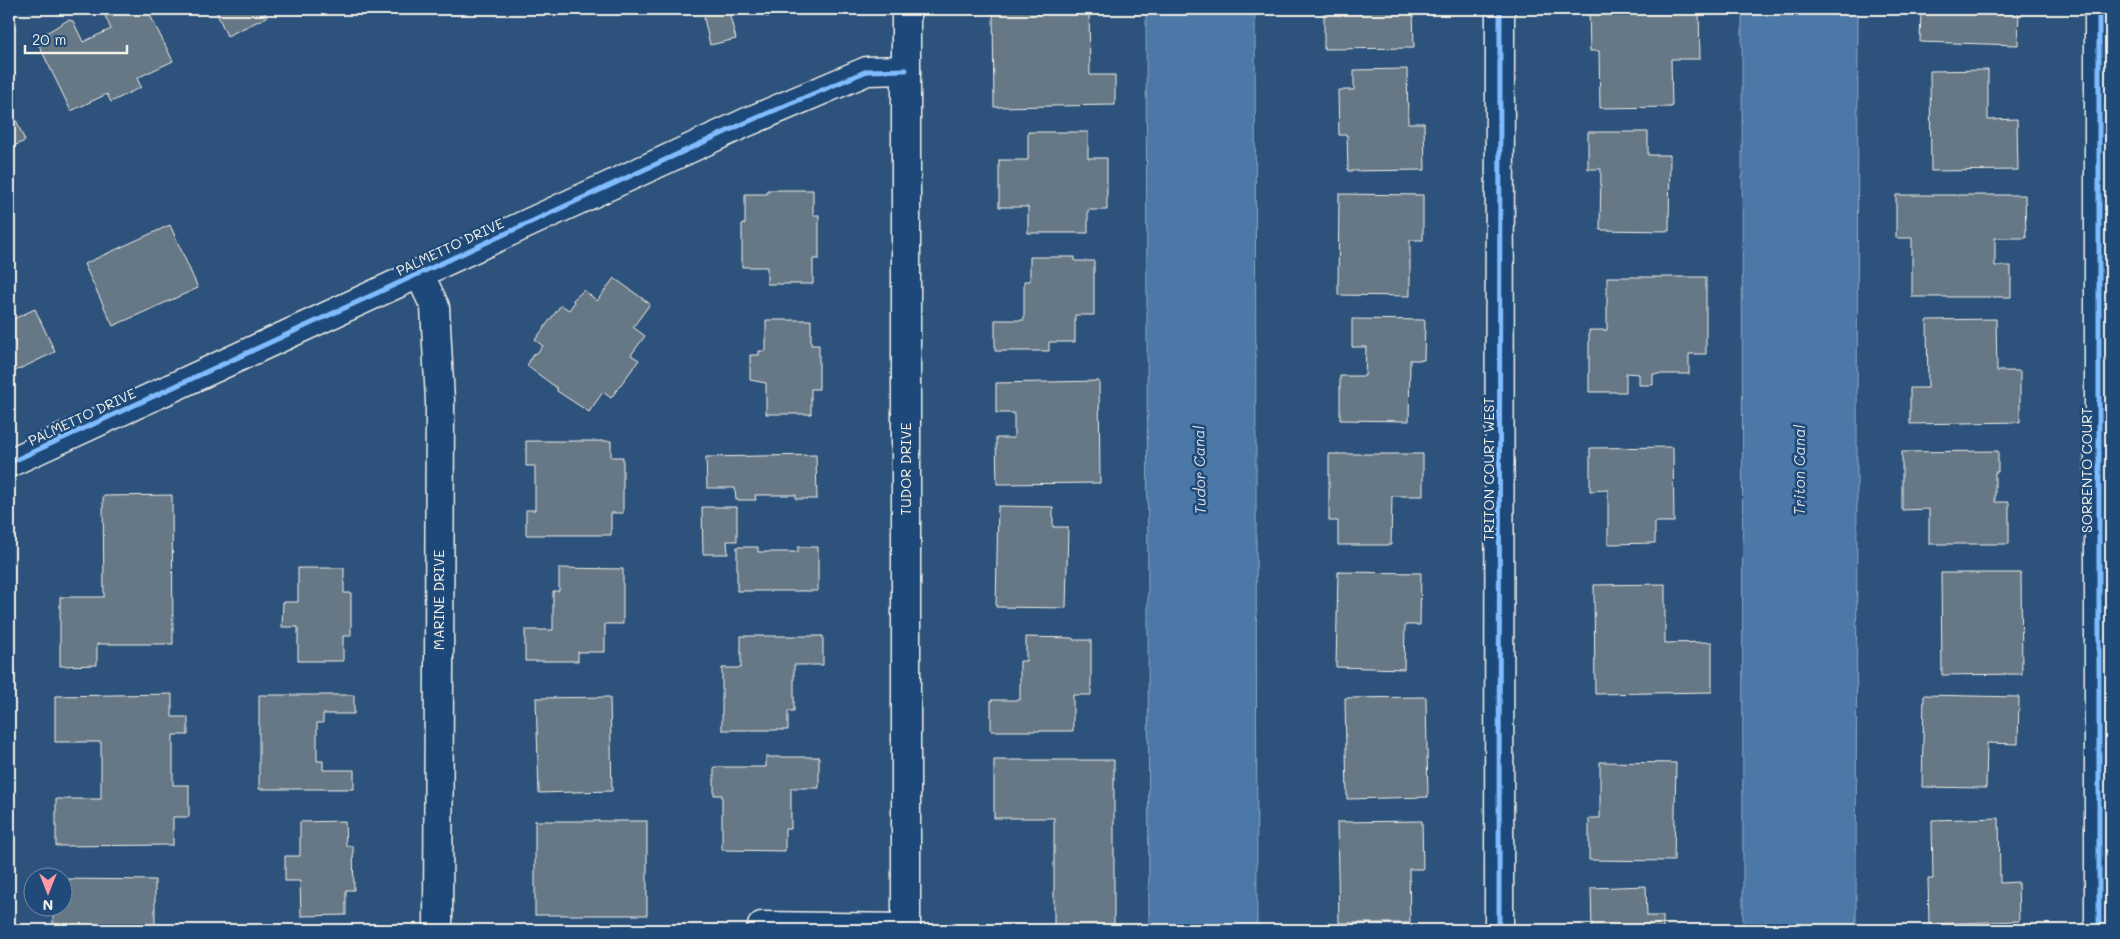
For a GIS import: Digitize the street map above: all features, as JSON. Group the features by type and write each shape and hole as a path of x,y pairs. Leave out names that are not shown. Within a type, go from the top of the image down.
{"street":[{"name":"TUDOR DRIVE","path":"906,9 906,929"},
{"name":"TRITON COURT WEST","path":"1499,930 1500,9"},
{"name":"SORRENTO COURT","path":"2099,9 2099,930"},
{"name":"PALMETTO DRIVE","path":"9,463 745,123 866,71 906,70"},
{"name":"MARINE DRIVE","path":"419,273 435,308 440,401 438,930"},
{"path":"762,926 906,929"}],"water":[{"name":"Tudor Canal","path":"1146,9 1255,9 1257,930 1149,930"},
{"name":"Triton Canal","path":"1742,9 1858,9 1856,930 1743,930"}],"building":[{"path":"102,9 147,9 173,61 137,78 141,87 111,102 107,94 71,111 36,39 68,20 73,21 83,42 111,29"},
{"path":"215,9 263,9 267,17 227,36"},
{"path":"319,9 331,9 322,13"},
{"path":"702,9 728,9 736,39 710,45"},
{"path":"763,9 789,9 766,17"},
{"path":"993,9 1089,9 1090,75 1115,75 1115,105 994,107"},
{"path":"1324,9 1413,9 1414,48 1324,49"},
{"path":"1589,9 1699,9 1700,59 1671,59 1672,107 1600,108 1599,51 1590,51"},
{"path":"1921,9 2019,9 2018,45 1920,42"},
{"path":"1407,69 1408,123 1424,123 1425,170 1348,171 1347,135 1339,135 1338,90 1354,90 1354,70"},
{"path":"1988,70 1988,120 2017,119 2018,170 1931,171 1930,71"},
{"path":"9,103 25,141 9,148"},
{"path":"1028,132 1088,132 1088,158 1107,158 1107,210 1088,210 1088,233 1028,233 1028,207 999,207 999,160 1028,160"},
{"path":"1588,132 1648,132 1648,155 1670,155 1669,231 1600,230 1601,169 1588,169"},
{"path":"767,190 813,190 813,215 819,215 819,259 813,259 813,284 767,284 767,267 742,267 742,224 745,224 745,194 767,194"},
{"path":"1339,194 1423,195 1423,240 1410,240 1410,296 1338,295"},
{"path":"1896,195 2025,195 2026,238 1995,238 1995,266 2011,266 2011,297 1912,297 1912,238 1896,238"},
{"path":"170,225 198,288 113,326 84,264"},
{"path":"1030,257 1075,257 1075,261 1094,261 1094,315 1075,315 1075,342 1049,342 1049,351 995,351 995,320 1024,320 1024,281 1030,281"},
{"path":"1607,277 1706,277 1706,354 1689,354 1689,374 1653,374 1653,385 1639,385 1639,374 1626,373 1626,392 1589,392 1589,330 1607,330"},
{"path":"614,278 650,304 633,327 645,336 631,355 639,360 611,398 603,392 589,412 557,391 557,388 527,366 533,354 537,353 543,346 535,340 561,305 569,310 574,303 573,300 584,290 597,301"},
{"path":"35,309 55,352 9,374 9,321"},
{"path":"1352,319 1425,320 1424,360 1410,360 1409,421 1340,420 1340,376 1365,376 1366,347 1352,347"},
{"path":"1996,319 1997,371 2020,371 2020,422 1910,424 1910,388 1928,388 1927,320"},
{"path":"766,320 811,320 811,345 819,345 819,389 811,389 811,414 766,414 766,383 750,380 750,355 759,355 759,351 766,351"},
{"path":"1099,381 1100,483 997,484 996,438 1014,438 1014,413 996,413 996,383"},
{"path":"526,441 611,441 611,457 623,457 623,513 611,513 611,535 526,535 526,510 535,510 535,466 526,466"},
{"path":"1673,447 1674,522 1655,522 1655,543 1608,544 1608,490 1590,491 1590,448"},
{"path":"1998,451 1998,472 1995,472 1995,502 2009,502 2009,544 1929,544 1929,509 1902,510 1902,452"},
{"path":"1329,454 1423,454 1423,496 1392,496 1391,545 1338,545 1338,521 1329,521"},
{"path":"816,455 817,499 796,499 796,495 755,495 756,500 736,500 735,488 707,488 706,457"},
{"path":"172,495 173,644 97,644 97,665 60,666 60,597 104,597 103,496"},
{"path":"998,506 1053,507 1053,527 1068,527 1066,608 996,607"},
{"path":"702,507 737,507 737,541 727,541 728,554 703,554"},
{"path":"737,547 758,547 758,552 798,552 798,547 818,547 818,591 737,591"},
{"path":"298,568 344,568 344,593 351,593 351,636 343,636 343,661 298,661 298,627 282,627 283,602 298,602"},
{"path":"559,568 623,569 623,624 605,624 605,652 578,652 578,661 525,661 525,630 553,630 553,591 559,591"},
{"path":"1338,572 1421,573 1420,625 1405,625 1404,669 1336,667"},
{"path":"1941,573 2021,573 2022,674 1942,675"},
{"path":"1665,584 1665,643 1712,642 1712,692 1595,694 1594,585"},
{"path":"741,636 823,636 823,665 794,665 794,711 788,711 788,730 722,730 722,668 741,668"},
{"path":"1026,637 1091,640 1091,695 1073,695 1073,731 991,731 991,700 1020,700 1020,661 1026,661"},
{"path":"172,694 172,717 188,717 188,735 173,735 173,785 189,785 189,817 173,817 173,845 56,846 56,799 101,799 101,742 55,742 55,696"},
{"path":"259,695 354,695 354,714 323,714 323,723 317,723 317,761 323,761 323,770 354,770 354,789 259,789"},
{"path":"1924,695 2019,697 2018,744 1987,743 1986,788 1922,787"},
{"path":"610,697 612,791 539,793 536,698"},
{"path":"1426,697 1428,797 1347,799 1345,698"},
{"path":"766,757 819,757 819,788 791,788 791,829 785,829 785,851 722,850 722,795 714,795 714,767 766,767"},
{"path":"994,760 1114,760 1114,930 993,930 993,925 1054,925 1054,818 994,818"},
{"path":"1600,762 1676,763 1674,861 1589,860 1589,818 1600,818"},
{"path":"1999,818 2000,883 2018,882 2019,921 1929,924 1928,879 1933,879 1932,820"},
{"path":"345,821 346,846 353,846 354,890 346,890 346,915 301,916 300,881 285,881 285,856 300,856 300,822"},
{"path":"535,821 647,821 647,915 535,915"},
{"path":"1422,821 1423,869 1409,869 1410,923 1339,923 1337,822"},
{"path":"72,879 155,880 155,930 53,930 53,916 72,916"},
{"path":"1646,886 1647,916 1663,916 1663,930 1592,930 1591,888"}],"cycle path":[{"path":"1499,930 1500,9"},
{"path":"2099,9 2099,930"},
{"path":"9,463 745,123 867,71 906,70"}]}
